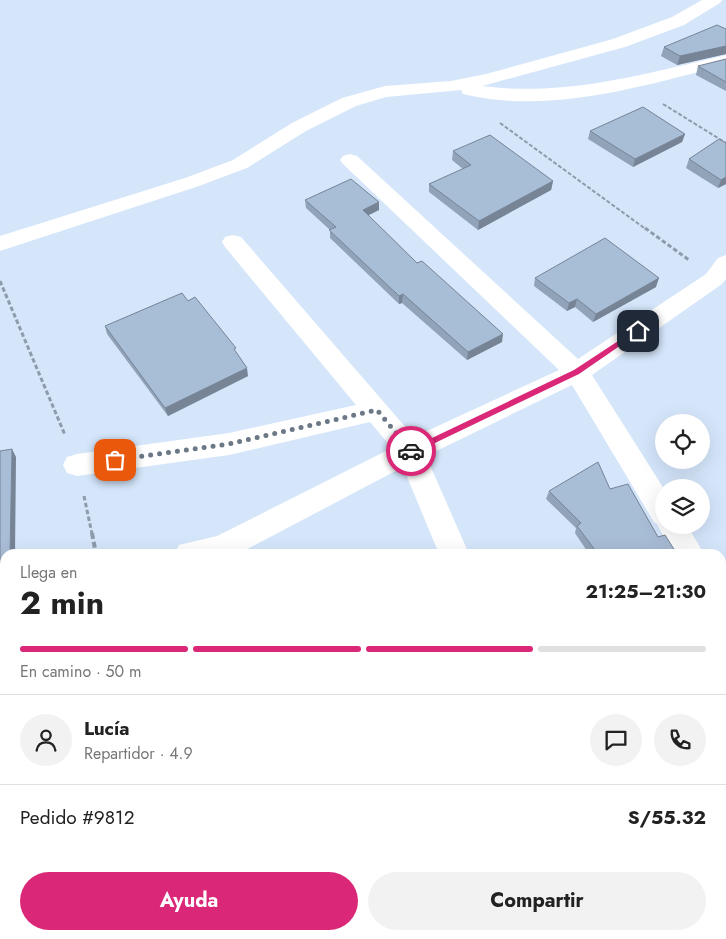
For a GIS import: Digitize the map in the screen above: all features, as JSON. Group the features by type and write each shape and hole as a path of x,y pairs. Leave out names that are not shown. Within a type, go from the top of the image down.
{"street":[{"path":"0,244 192,182 240,164 299,126 349,102 385,92 451,87 489,80 619,42 678,21 714,0"},
{"path":"451,87 505,94 539,95 627,82 726,60"},
{"path":"350,160 577,372 655,499"},
{"path":"233,242 410,451 452,549"},
{"path":"216,549 222,548 410,451 577,372 720,271"},
{"path":"77,465 229,444 377,410"},
{"path":"677,534 686,549"}],"path":[{"path":"627,82 726,143"},
{"path":"499,122 720,271"},
{"path":"0,280 77,465 95,549"}],"building":[{"path":"717,25 726,29 726,46 680,56 664,47"},
{"path":"726,59 726,82 698,66"},
{"path":"643,107 685,134 635,159 590,131"},
{"path":"490,135 553,181 479,221 429,184 471,165 453,151"},
{"path":"719,139 726,143 726,177 721,180 689,159"},
{"path":"351,179 379,202 363,210 417,263 422,261 503,334 468,352 403,294 399,296 329,230 336,227 305,200"},
{"path":"605,238 659,278 596,314 577,299 569,303 535,278"},
{"path":"182,293 188,301 195,297 236,348 234,349 247,368 165,408 105,326"},
{"path":"12,449 10,549 0,549 0,451"},
{"path":"598,462 610,489 628,484 655,534 658,537 665,535 674,549 594,549 577,526 581,523 549,491"}],"way so far":[{"path":"115,460 229,444 377,410 411,451"}],"route":[{"path":"411,451 577,372 638,331"}]}
